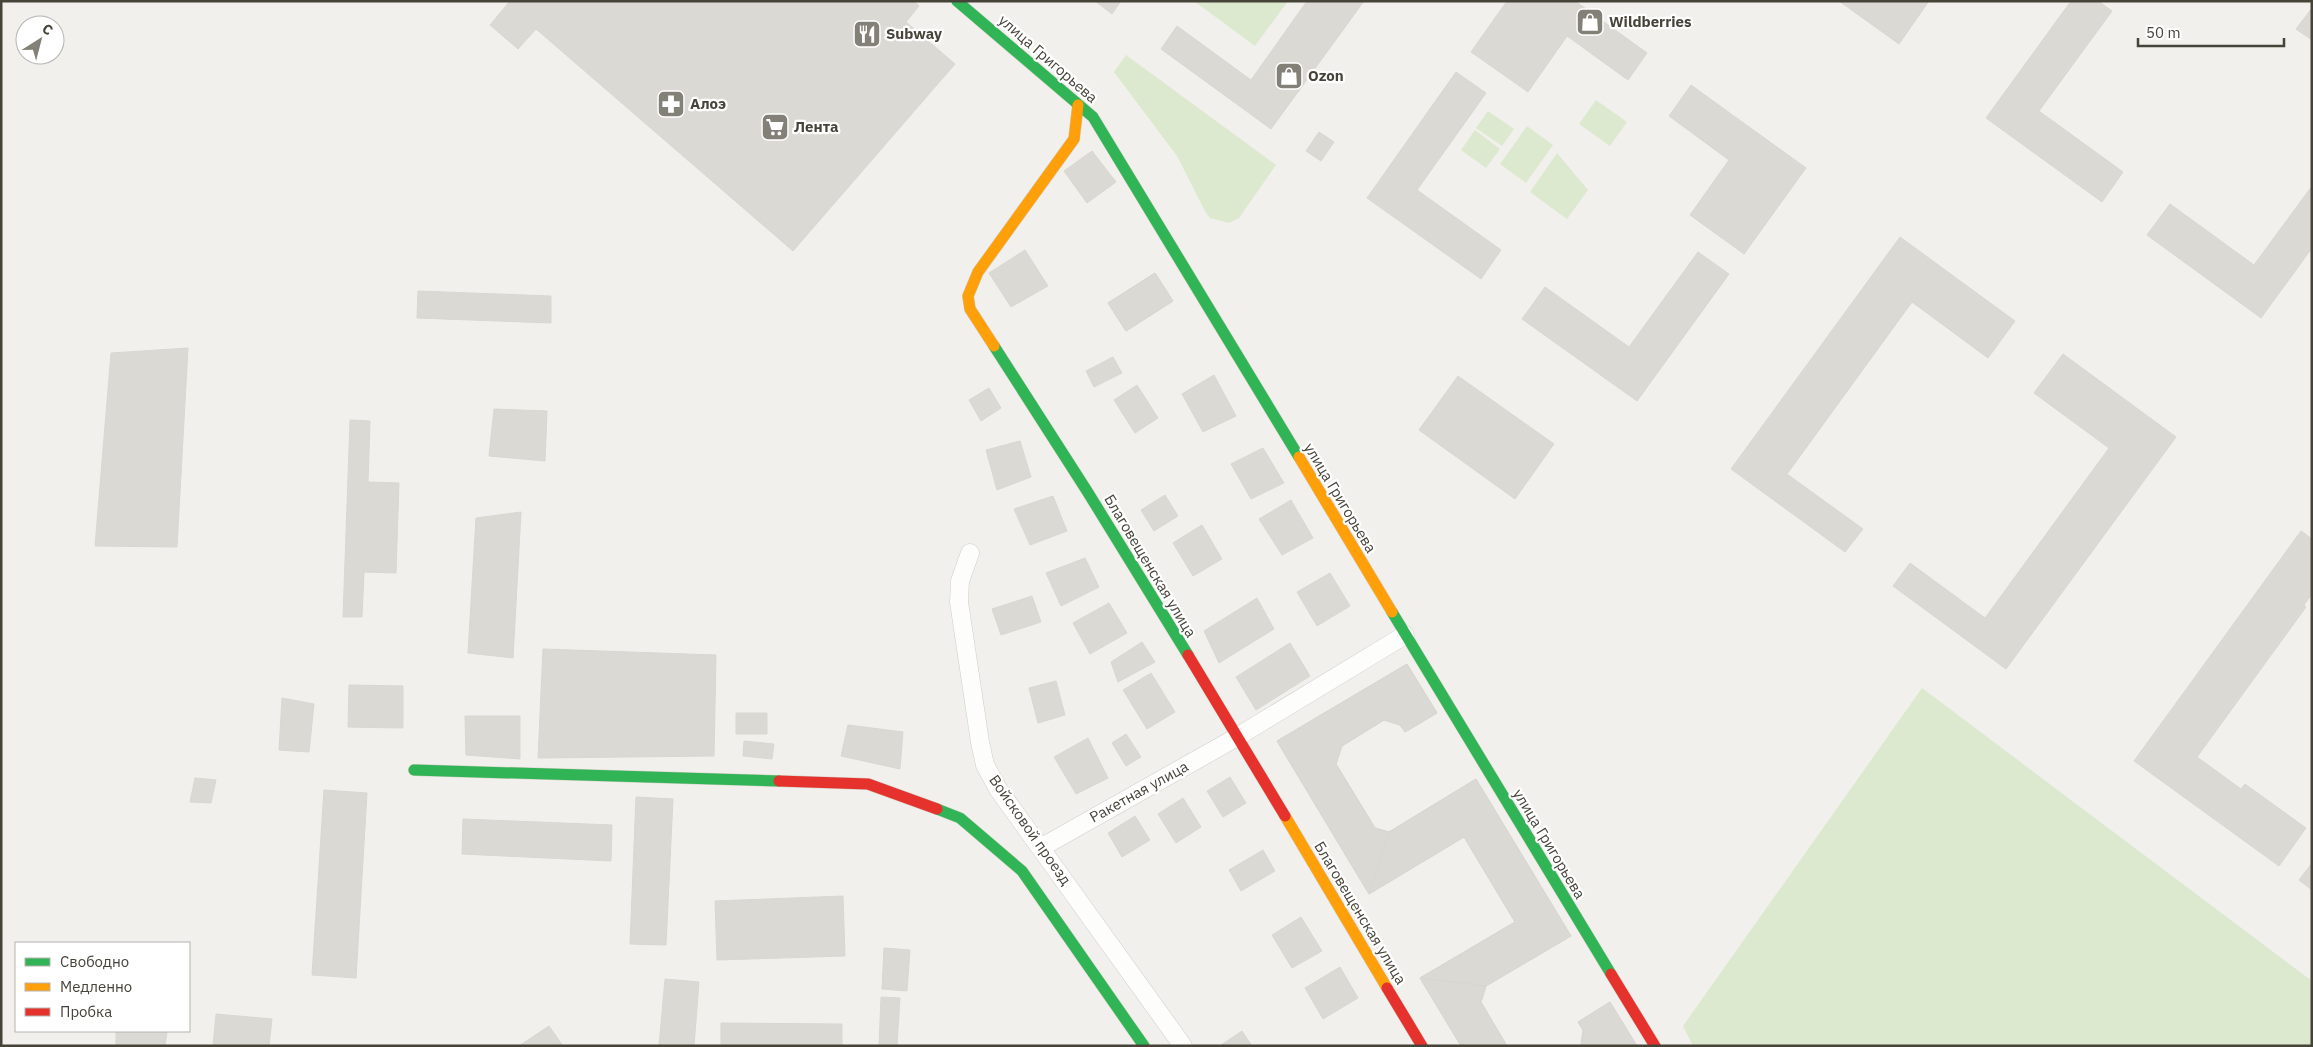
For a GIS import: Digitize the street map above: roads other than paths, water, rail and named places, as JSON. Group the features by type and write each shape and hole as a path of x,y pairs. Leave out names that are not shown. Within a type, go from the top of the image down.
{"street":[{"name":"улица Григорьева","path":"957,1 1092,117 1404,635 1655,1046"},
{"name":"Благовещенская улица","path":"1078,105 1074,138 978,272 968,296 970,309 1031,401 1237,737 1422,1046"},
{"name":"Войсковой проезд","path":"970,553 960,581 959,602 986,765 998,789 1042,846 1183,1046"},
{"name":"Ракетная улица","path":"1042,846 1237,737 1404,635"},
{"path":"414,770 868,784 960,818 1022,871 1144,1046"}],"place":[{"name":"Wildberries","path":"1590,22"},
{"name":"Subway","path":"867,34"},
{"name":"Ozon","path":"1289,76"},
{"name":"Алоэ","path":"671,104"},
{"name":"Лента","path":"775,127"}]}
